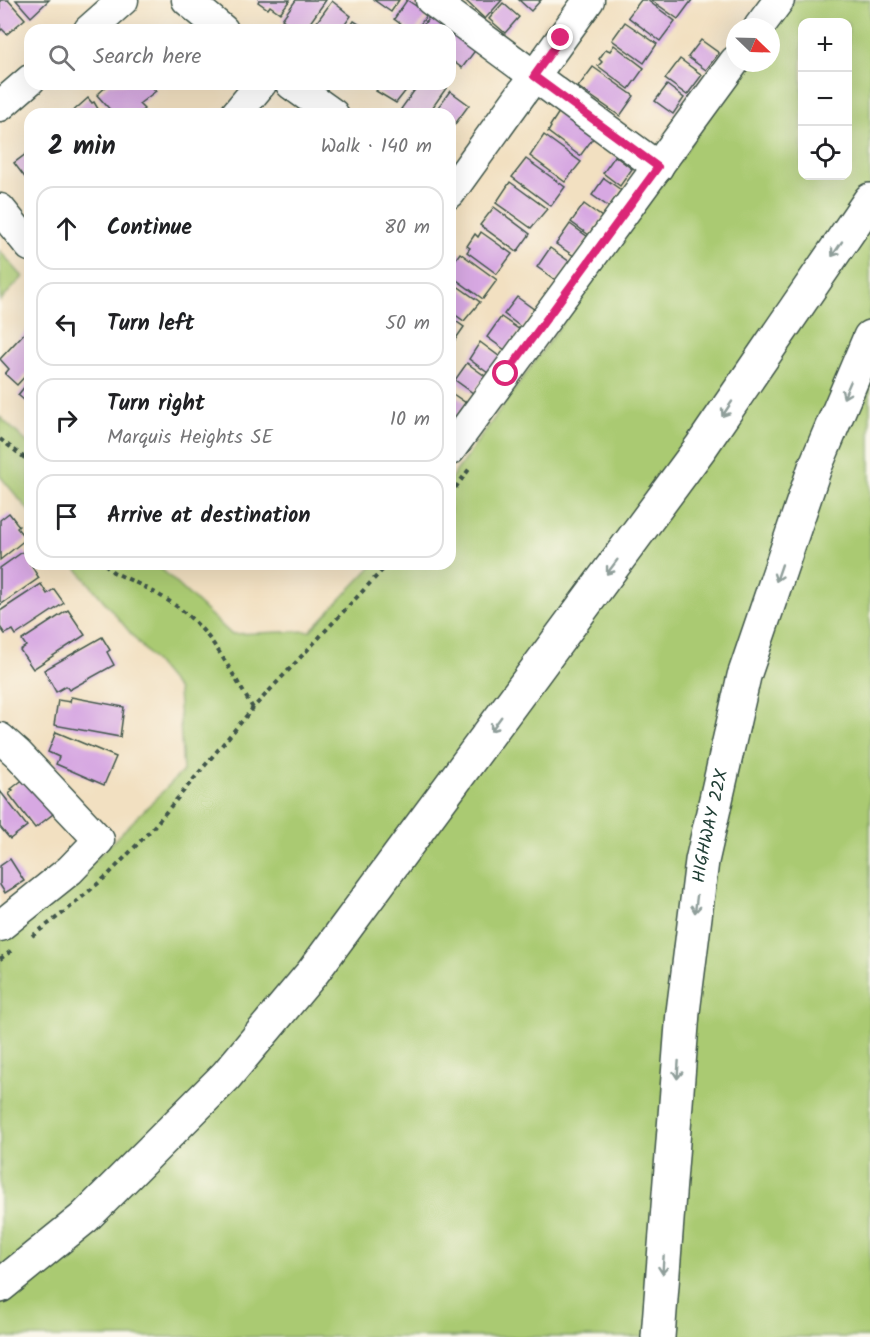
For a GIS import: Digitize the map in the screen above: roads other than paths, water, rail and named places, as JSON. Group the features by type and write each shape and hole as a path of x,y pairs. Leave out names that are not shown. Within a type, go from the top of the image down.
{"highway":[{"path":"0,1286 84,1218 226,1076 313,972 701,447 870,200"},
{"name":"HIGHWAY 22X","path":"658,1337 682,1012 702,861 744,676 815,467 870,336"}],"street":[{"path":"96,24 123,0"},
{"path":"187,0 216,24"},
{"path":"431,0 658,167"},
{"path":"456,185 589,0"},
{"path":"766,18 779,0"},
{"path":"456,442 726,72"},
{"path":"0,106 24,85"},
{"path":"242,108 256,90"},
{"path":"299,90 325,108"},
{"path":"0,209 24,239"},
{"path":"0,738 99,840 70,870 0,926"}]}
